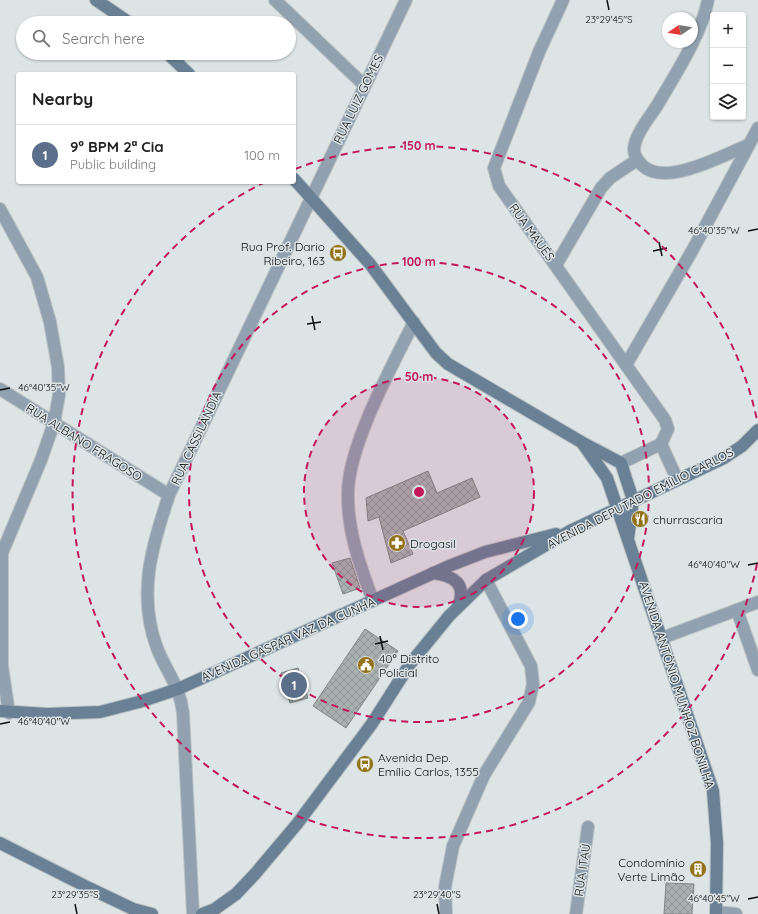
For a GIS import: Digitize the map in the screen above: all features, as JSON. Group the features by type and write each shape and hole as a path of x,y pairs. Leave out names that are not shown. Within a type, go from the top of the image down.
{"main road":[{"path":"96,0 120,16"},
{"path":"175,60 188,72"},
{"path":"296,181 370,264 436,354 448,364 583,443 621,463 634,500 628,539"},
{"name":"AVENIDA DEPUTADO EMÍLIO CARLOS","path":"202,914 215,911 236,894 297,824 371,725 410,664 457,608 486,580 570,531 677,479 706,467 742,446 758,430"},
{"path":"742,446 758,439"},
{"name":"AVENIDA ANTÔNIO MUNHOZ BONILHA","path":"583,443 607,478 713,791 717,843 716,913"},
{"name":"AVENIDA GASPAR VAZ DA CUNHA","path":"4,712 47,714 100,712 139,702 178,689 433,573 485,552 570,531"},
{"path":"433,573 445,574 456,580 461,593 457,608"},
{"path":"0,842 95,891 133,909 152,914"}],"street":[{"path":"275,0 292,16"},
{"name":"RUA LUIZ GOMES","path":"311,199 364,85 406,0"},
{"name":"RUA MAUÉS","path":"562,0 494,168 499,186 665,420 668,429 661,444"},
{"path":"708,0 688,54 639,134 634,150 637,160 646,169 656,172 670,173 702,165 748,145"},
{"path":"296,20 364,85"},
{"path":"626,365 692,252 758,128"},
{"path":"556,266 601,188 610,178 637,160"},
{"name":"RUA CASSILÂNDIA","path":"193,914 183,713 178,689 157,648 150,621 146,590 149,563 169,495 311,199"},
{"path":"0,209 37,277 50,322 58,367 59,395 54,423 41,460 1,553 4,712"},
{"path":"0,226 16,237"},
{"path":"373,601 357,557 350,521 348,491 354,458 365,425 414,322"},
{"name":"RUA ALBANO FRAGOSO","path":"0,389 169,495"},
{"path":"621,463 661,444 677,479"},
{"path":"446,914 445,887 453,846 484,774 530,702 533,684 531,666 486,580"},
{"path":"662,638 758,602"},
{"path":"737,610 758,670"},
{"name":"RUA ITAÚ","path":"576,914 588,827"},
{"path":"716,913 736,914"}],"building":[{"path":"428,471 437,493 472,478 480,497 403,531 413,554 391,563 379,517 368,521 366,498"},
{"path":"350,558 360,588 343,594 332,563"},
{"path":"365,629 398,651 346,728 313,706"},
{"path":"298,668 308,698 290,703 281,673"},
{"path":"666,883 694,884 692,914 664,914"}],"place":[{"name":"Rua Prof. Dario Ribeiro, 163","path":"338,253"},
{"name":"churrascaria","path":"640,519"},
{"name":"Drogasil","path":"397,543"},
{"name":"40º Distrito Policial","path":"366,665"},
{"name":"9º BPM 2ª Cia","path":"294,685"},
{"name":"Avenida Dep. Emílio Carlos, 1355","path":"365,764"},
{"name":"Condomínio Verte Limão","path":"698,869"}]}
